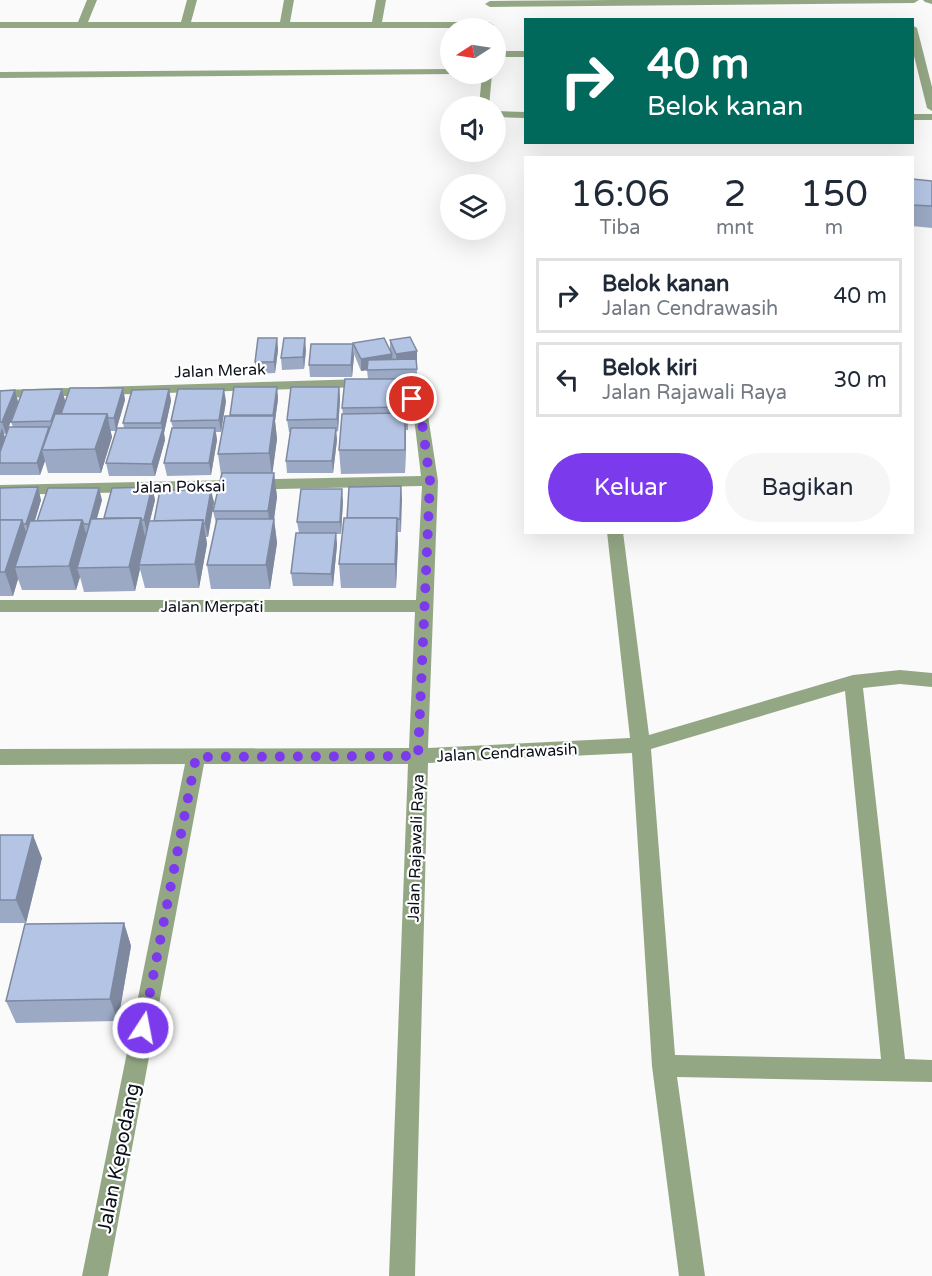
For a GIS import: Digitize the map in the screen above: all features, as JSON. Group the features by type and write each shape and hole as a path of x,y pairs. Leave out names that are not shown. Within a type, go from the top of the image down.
{"street":[{"path":"81,24 93,0"},
{"path":"186,23 192,0"},
{"path":"285,24 289,0"},
{"path":"377,24 381,0"},
{"path":"489,18 490,2 907,5 914,0"},
{"path":"928,0 932,1"},
{"path":"0,25 186,23 440,26"},
{"path":"506,54 524,54"},
{"path":"915,54 932,108"},
{"path":"0,75 440,72"},
{"path":"506,114 524,115"},
{"path":"914,117 932,117"},
{"name":"Jalan Merak","path":"0,394 364,384 405,389"},
{"name":"Jalan Rajawali Raya","path":"402,1276 418,756 430,481 420,408 405,389"},
{"name":"Jalan Poksai","path":"0,490 430,481"},
{"path":"615,534 641,746 664,1066 692,1276"},
{"name":"Jalan Merpati","path":"0,606 424,606"},
{"name":"Jalan Cendrawasih","path":"0,758 418,756 641,746 853,682 900,677 932,680"},
{"path":"853,682 894,1069"},
{"name":"Jalan Kepodang","path":"95,1276 196,757"},
{"path":"664,1066 932,1071"}],"building":[{"path":"914,179 932,181 932,206 914,205"},
{"path":"410,337 417,351 396,354 390,340"},
{"path":"258,338 277,338 274,362 255,362"},
{"path":"284,338 305,338 303,357 281,358"},
{"path":"384,338 392,354 361,359 353,343"},
{"path":"311,344 353,344 351,365 309,365"},
{"path":"416,359 417,369 367,370 368,360"},
{"path":"345,379 407,379 407,407 342,408"},
{"path":"234,387 277,387 273,415 230,415"},
{"path":"291,387 339,387 337,419 287,420"},
{"path":"70,388 123,388 114,418 108,418 107,414 61,414"},
{"path":"62,389 51,421 11,422 23,390"},
{"path":"169,389 161,423 123,423 132,390"},
{"path":"178,389 224,389 219,420 171,421"},
{"path":"15,390 2,422 0,422 0,391"},
{"path":"405,413 405,450 339,450 342,414"},
{"path":"55,414 107,414 95,449 42,450"},
{"path":"225,416 274,416 269,453 218,454"},
{"path":"9,427 49,427 37,463 0,463 0,452"},
{"path":"117,428 163,428 152,464 106,463"},
{"path":"172,428 215,428 209,463 164,463"},
{"path":"291,428 336,428 332,461 286,461"},
{"path":"222,473 274,473 268,511 213,511"},
{"path":"401,486 400,519 347,518 349,487"},
{"path":"38,487 26,524 23,524 22,520 0,520 0,488"},
{"path":"152,487 144,520 141,518 104,518 112,488"},
{"path":"48,488 99,488 89,524 84,524 82,520 37,521"},
{"path":"301,489 342,489 340,522 297,522"},
{"path":"160,490 211,490 205,524 203,520 154,521"},
{"path":"141,518 129,567 77,568 91,519"},
{"path":"344,518 397,518 395,564 339,564"},
{"path":"217,519 274,519 266,565 207,565"},
{"path":"0,520 22,520 5,572 0,572"},
{"path":"82,520 69,566 15,567 30,521"},
{"path":"203,520 195,564 139,565 149,521"},
{"path":"296,533 336,533 331,574 291,573"},
{"path":"0,835 33,835 16,900 0,900"},
{"path":"124,923 110,999 6,1001 25,924"}],"route":[{"path":"143,1028 196,757 418,756 430,481 420,408 412,399"}]}
